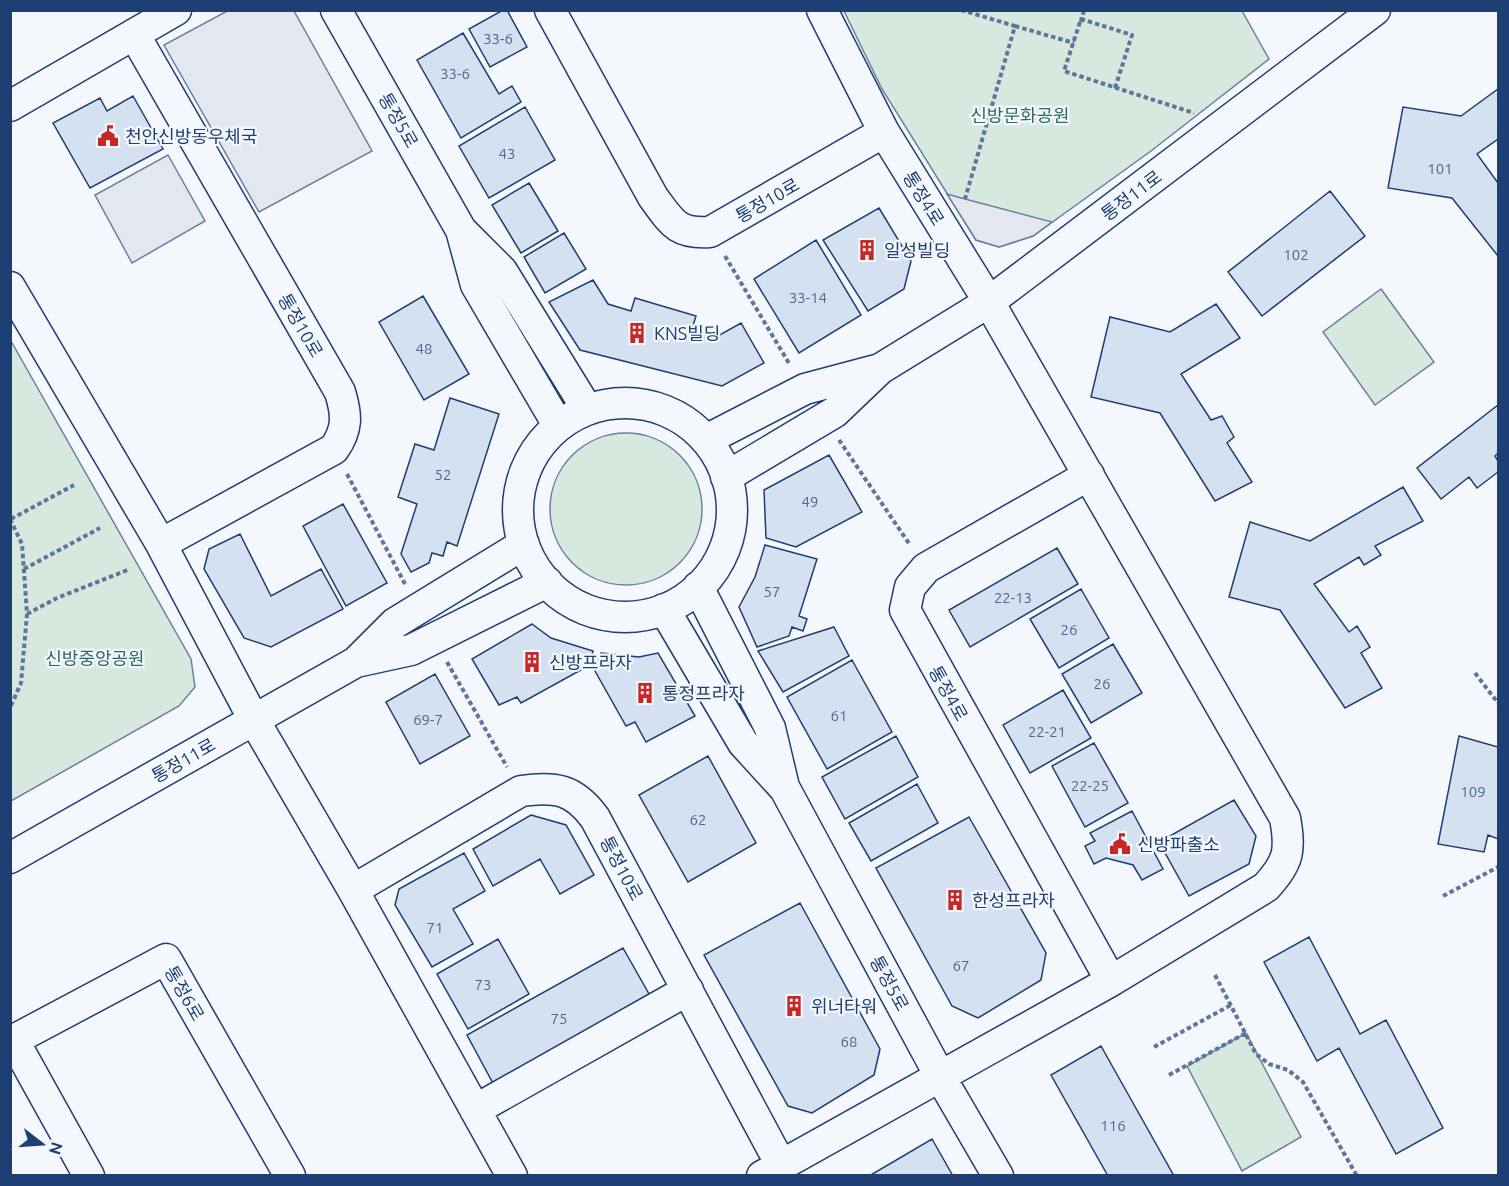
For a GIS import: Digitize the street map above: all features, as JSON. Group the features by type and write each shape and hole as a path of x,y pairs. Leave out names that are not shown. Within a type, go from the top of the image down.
{"street":[{"path":"10,106 176,10"},
{"name":"통정5로","path":"336,10 461,230"},
{"path":"550,10 653,197 672,222 690,233 710,232"},
{"name":"통정4로","path":"772,1170 941,1078 1111,981 1266,887 1281,870 1290,845 1284,818 989,302 884,132 822,10"},
{"name":"통정11로","path":"880,369 989,302 1375,10"},
{"name":"통정10로","path":"134,34 340,392 347,415 344,435 334,449"},
{"name":"통정10로","path":"710,232 884,132"},
{"path":"461,230 502,271 587,409"},
{"path":"461,230 476,285 558,425"},
{"path":"10,287 161,544 254,720 353,890 512,1176"},
{"path":"706,440 805,389 880,369"},
{"path":"726,477 825,419 880,369"},
{"path":"610,403 646,404 680,417 706,440 726,477 732,503 728,538 714,570 698,587 664,609 625,617 591,612 560,596 536,570 521,537 518,500 527,466 547,436 558,425 587,409 610,403"},
{"path":"161,544 334,449"},
{"name":"통정4로","path":"1089,475 926,568 909,587 905,610 912,628 1111,981"},
{"path":"356,662 395,623 524,544"},
{"path":"356,662 411,650 548,582"},
{"path":"698,587 770,728 785,789"},
{"path":"664,609 743,743 785,789"},
{"name":"통정11로","path":"10,858 356,662"},
{"name":"통정10로","path":"353,890 521,792 546,787 566,792 584,803 595,818 688,990 772,1170"},
{"name":"통정5로","path":"785,789 941,1078 998,1176"},
{"name":"통정6로","path":"89,1176 12,1042 166,959 290,1176"},
{"path":"475,1110 688,990"}],"path":[{"path":"961,10 1074,44"},
{"path":"1084,10 1064,71 1197,114"},
{"path":"1081,19 1132,36 1115,88"},
{"path":"965,199 1015,26"},
{"path":"710,232 805,389"},
{"path":"825,419 926,568"},
{"path":"334,449 418,609"},
{"path":"10,708 21,683 27,614 22,544 11,519 74,485"},
{"path":"24,569 100,528"},
{"path":"27,614 57,598 130,569"},
{"path":"434,639 521,792"},
{"path":"1475,673 1498,703"},
{"path":"1443,896 1498,867"},
{"path":"1215,975 1256,1054 1269,1064 1288,1070 1303,1082 1357,1176"},
{"path":"1154,1047 1231,1005"},
{"path":"1169,1075 1246,1033"}],"green space":[{"name":"신방문화공원","path":"844,11 1242,11 1269,59 1151,151 1033,236 999,247 976,240 882,89"},
{"path":"1381,289 1434,362 1375,405 1323,332"},
{"name":"신방중앙공원","path":"11,341 191,659 195,687 179,706 11,801"},
{"path":"626,433 641,434 655,439 680,455 696,480 701,494 701,524 696,538 680,563 655,579 641,584 626,585 611,584 597,579 572,563 556,538 551,524 550,509 551,494 556,480 572,455 597,439 611,434"},
{"path":"1246,1033 1301,1137 1242,1171 1187,1066"}],"shaded area":[{"path":"229,10 294,11 372,151 259,212 164,45"},
{"path":"168,155 205,221 132,263 95,195"},
{"path":"947,194 1052,222 1033,236 999,247 976,240"}],"building":[{"path":"507,10 527,47 490,67 469,29"},
{"path":"463,33 499,94 512,86 521,102 461,138 417,60"},
{"path":"1498,89 1498,139 1477,154 1498,183 1498,256 1452,198 1388,188 1403,107 1461,116"},
{"name":"천안신방동우체국","path":"133,96 163,149 90,188 53,123 100,98 107,111"},
{"path":"525,107 555,160 489,198 459,146"},
{"path":"529,183 558,231 521,253 492,205"},
{"path":"1330,191 1365,236 1262,316 1228,272"},
{"name":"일성빌딩","path":"879,208 911,261 904,289 868,311 823,240"},
{"path":"564,233 586,269 545,293 524,257"},
{"path":"816,240 861,315 799,353 754,279"},
{"name":"KNS빌딩","path":"593,280 608,304 631,311 635,298 696,316 692,329 718,336 741,323 764,363 722,386 580,350 549,302"},
{"path":"423,296 469,374 424,400 379,322"},
{"path":"1216,304 1240,338 1181,374 1211,420 1222,416 1234,437 1227,443 1252,482 1215,501 1160,413 1091,397 1110,317 1170,332"},
{"path":"450,398 499,414 457,546 447,542 443,556 432,553 429,563 411,572 401,554 417,504 398,497 415,444 434,450"},
{"path":"1498,405 1498,453 1495,456 1498,461 1498,472 1477,488 1469,477 1441,499 1417,468"},
{"path":"829,455 862,512 796,547 766,538 764,490"},
{"path":"1403,487 1423,521 1375,546 1381,555 1364,565 1359,557 1314,584 1349,632 1357,626 1370,647 1361,653 1382,688 1345,708 1280,610 1229,597 1250,522 1310,541"},
{"path":"343,504 387,583 346,606 303,526"},
{"path":"240,534 271,596 321,569 343,609 271,647 244,638 204,569 209,549"},
{"path":"765,545 817,559 799,616 807,619 803,631 792,627 789,636 757,647 739,607 755,577"},
{"path":"1057,548 1078,584 970,647 949,610"},
{"path":"1081,589 1109,638 1059,668 1030,619"},
{"name":"신방프라자","path":"532,624 551,638 593,651 590,665 521,703 517,697 499,705 472,659"},
{"path":"834,627 849,656 783,692 758,651"},
{"path":"1113,644 1142,693 1091,723 1062,674"},
{"name":"통정프라자","path":"601,653 639,657 658,653 695,716 646,742 635,722 626,726 595,671"},
{"path":"852,660 892,732 827,769 787,697"},
{"path":"435,674 470,736 420,764 386,702"},
{"path":"1063,690 1091,738 1030,773 1003,725"},
{"path":"896,736 918,777 845,819 822,777"},
{"path":"1459,736 1498,747 1498,839 1488,835 1484,852 1438,844"},
{"path":"1094,743 1128,803 1085,827 1052,766"},
{"path":"708,756 756,843 688,882 639,795"},
{"path":"917,784 938,823 871,861 849,823"},
{"path":"1234,800 1256,836 1249,864 1189,896 1159,842"},
{"name":"신방파출소","path":"1132,811 1163,869 1142,880 1133,865 1106,858 1094,864 1085,846 1095,841 1090,833"},
{"path":"531,815 566,825 594,875 560,894 540,859 493,886 473,849"},
{"name":"한성프라자","path":"969,817 1046,953 1041,980 978,1018 952,1006 876,868"},
{"path":"464,853 485,891 453,909 473,944 432,967 395,905 399,889"},
{"name":"위너타워","path":"800,903 880,1049 874,1075 812,1113 788,1106 704,955"},
{"path":"1309,937 1360,1034 1386,1020 1443,1128 1396,1154 1339,1048 1317,1061 1264,962"},
{"path":"498,939 529,994 468,1029 437,974"},
{"path":"623,948 653,1001 495,1087 467,1035"},
{"path":"1101,1046 1174,1176 1108,1176 1051,1075"},
{"path":"932,1139 953,1176 869,1176"}],"place":[{"name":"천안신방동우체국","path":"108,136"},
{"name":"일성빌딩","path":"867,250"},
{"name":"KNS빌딩","path":"637,333"},
{"name":"신방프라자","path":"532,662"},
{"name":"통정프라자","path":"645,693"},
{"name":"신방파출소","path":"1120,844"},
{"name":"한성프라자","path":"955,900"},
{"name":"위너타워","path":"794,1006"}]}
